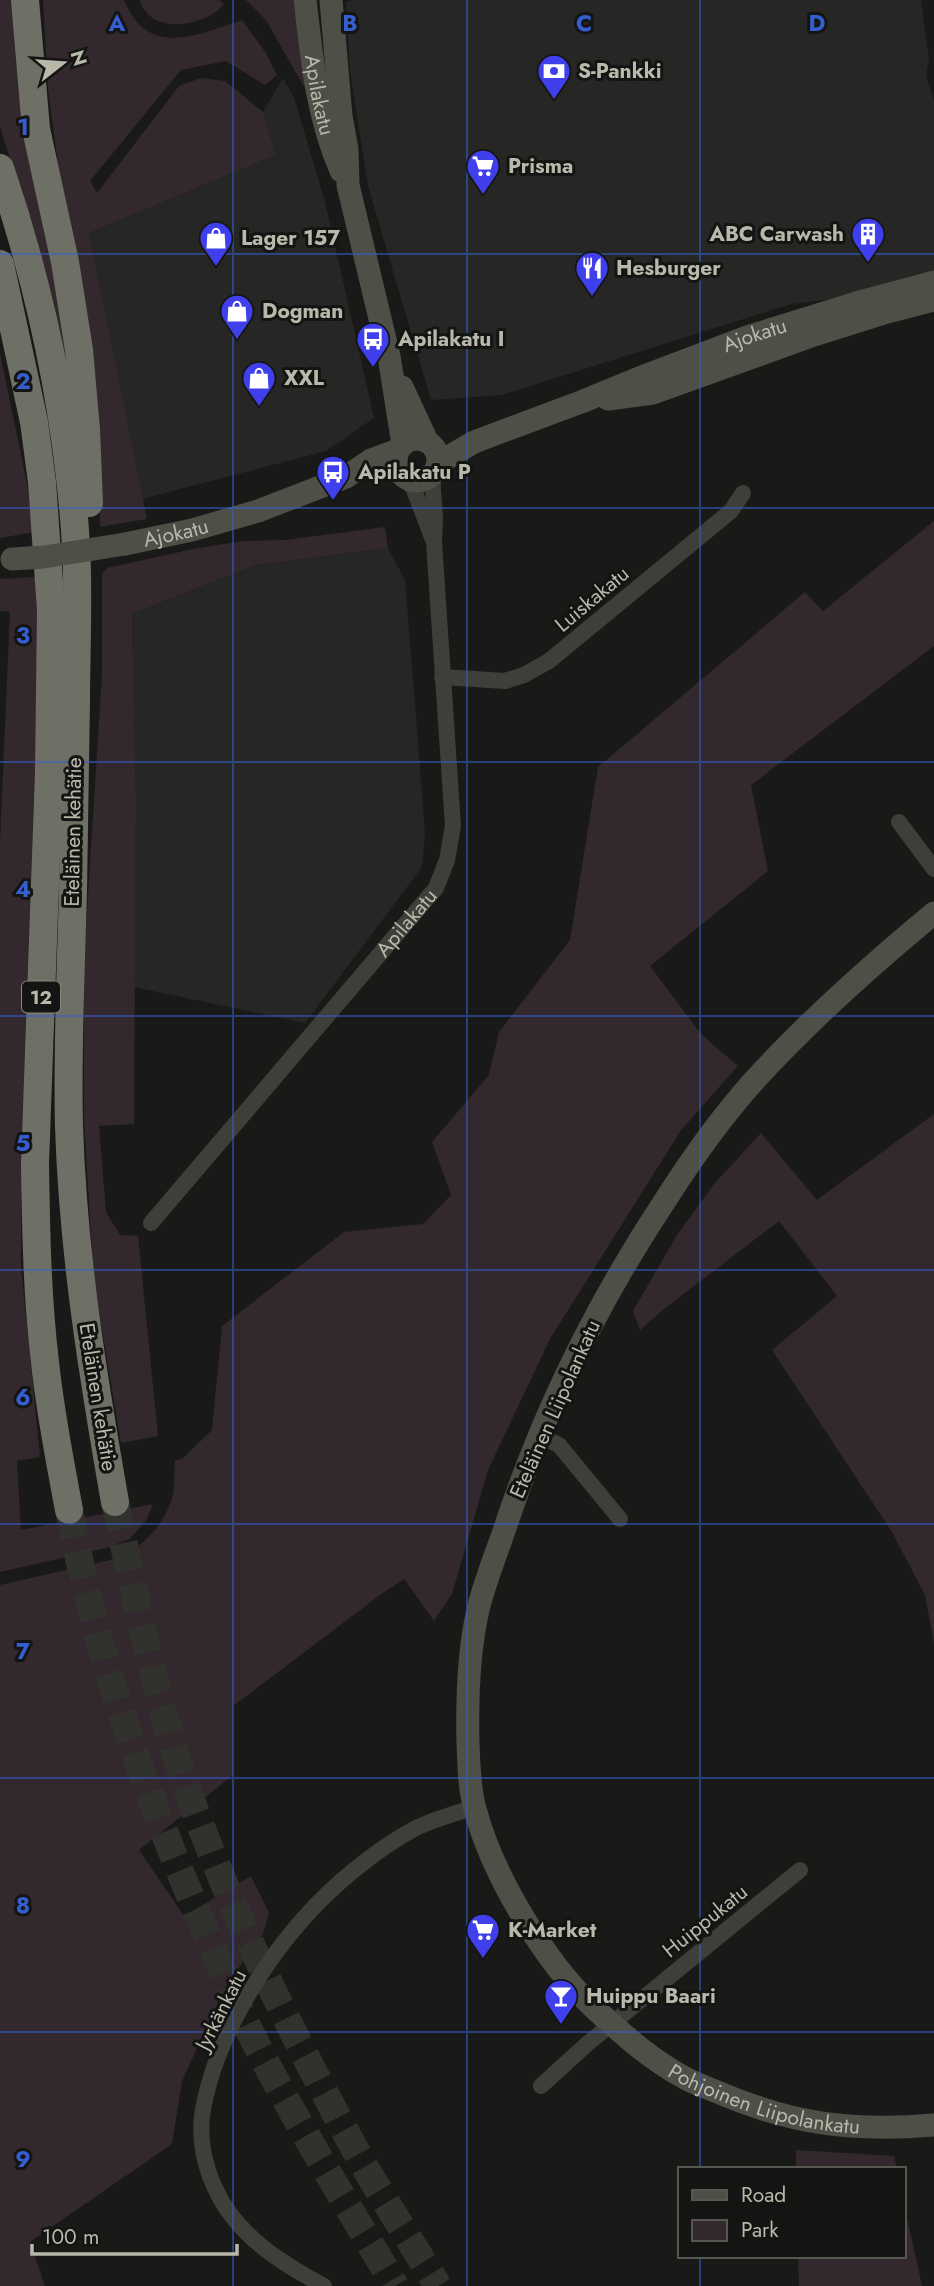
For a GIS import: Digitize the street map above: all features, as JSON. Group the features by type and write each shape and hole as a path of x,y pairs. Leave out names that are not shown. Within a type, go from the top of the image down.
{"highway":[{"path":"25,0 36,129 72,302 86,430 90,614 73,890"},
{"name":"Eteläinen kehätie","path":"0,168 23,244 47,343 64,435 72,503 77,588 69,1128 80,1279 115,1502"},
{"name":"Eteläinen kehätie","path":"0,264 34,422 42,482 51,610 50,773 35,1164 36,1231 44,1360 68,1510"}],"street":[{"name":"Apilakatu","path":"305,0 314,81 330,145 348,185 389,356 402,462 434,542"},
{"name":"Apilakatu","path":"331,0 341,116 347,149 348,185"},
{"name":"Ajokatu","path":"433,459 447,458 474,442 747,337 934,282"},
{"name":"Ajokatu","path":"581,402 653,393 814,335 934,300"},
{"name":"Apilakatu","path":"151,1223 436,888 447,860 453,826 434,542 433,459 389,356"},
{"path":"419,439 433,459 421,481 402,462 411,440 419,439"},
{"name":"Ajokatu","path":"6,560 125,544 192,530 258,511 346,477 371,460 402,462"},
{"name":"Luiskakatu","path":"442,677 505,681 524,675 550,661 731,511 743,493"},
{"path":"899,822 934,869"},
{"name":"Eteläinen Liipolankatu","path":"612,2025 560,1970 534,1932 503,1879 474,1807 468,1721 470,1667 478,1610 523,1472 538,1435 577,1351 638,1240 714,1130 752,1083 862,972 934,913"},
{"path":"538,1435 559,1445 620,1519"},
{"name":"Jyrkänkatu","path":"324,2286 254,2241 239,2225 216,2190 202,2139 202,2118 210,2082 238,2013 278,1949 304,1918 345,1879 381,1851 415,1829 474,1807"},
{"name":"Huippukatu","path":"541,2086 587,2044 800,1870"},
{"name":"Pohjoinen Liipolankatu","path":"612,2025 684,2078 752,2107 812,2123 888,2129 934,2126"}],"shaded area":[{"path":"921,0 929,59 926,76 934,101 934,277 863,295 791,304 502,395 431,400 368,186 350,71 346,2"},
{"path":"283,78 294,97 325,202 374,418 326,451 142,499 89,233 276,155 263,112"},
{"path":"388,548 405,580 425,837 422,867 305,1023 134,987 136,812 132,614 256,565"}],"green space":[{"path":"0,0 16,0 30,134 73,398 33,230 0,127"},
{"path":"43,0 124,0 134,18 146,30 175,38 208,32 242,20 266,53 277,75 265,85 226,61 181,70 90,181 97,193 179,86 201,78 225,81 263,112 276,155 89,233 147,519 100,527 99,467 48,89"},
{"path":"140,0 219,0 224,4 204,18 178,24 154,19 145,11"},
{"path":"246,0 293,0 307,92 266,20"},
{"path":"0,353 34,532 0,538"},
{"path":"934,521 934,646 751,785 768,871 650,966 701,1034 738,1066 681,1130 550,1339 488,1470 452,1594 434,1621 404,1579 233,1706 233,1775 139,1850 184,1916 251,1876 269,1913 263,1934 225,1987 182,2081 172,2144 30,2242 45,2286 0,2286 0,1585 119,1558 146,1540 160,1524 170,1505 174,1490 175,1460 182,1459 212,1430 222,1326 344,1232 423,1224 451,1195 432,1142 489,1075 499,1032 570,940 598,767 805,592 823,611"},
{"path":"385,527 388,548 256,565 132,614 136,802 134,1124 99,1126 106,1212 120,1235 138,1236 158,1436 121,1443 94,1282 84,1122 84,958 102,675 102,574 107,568 198,548"},
{"path":"36,577 37,765 21,1267 40,1457 17,1461 21,1530 153,1504 147,1519 130,1539 106,1548 0,1572 0,842 10,612 0,611 0,579"},
{"path":"934,1114 934,1643 925,1595 892,1532 772,1350 837,1296 779,1221 640,1330 633,1311 677,1235 714,1184 761,1133 817,1200"},
{"path":"796,2150 894,2156 897,2167 796,2167"},
{"path":"906,2213 922,2286 799,2286 798,2258 906,2258"}],"tunnel":[{"path":"115,1502 163,1712 204,1834 238,1916 296,2037 358,2155 438,2286"},
{"path":"69,1510 109,1674 164,1833 235,2000 269,2070 395,2286"}],"place":[{"name":"S-Pankki","path":"554,101"},
{"name":"Prisma","path":"483,196"},
{"name":"ABC Carwash","path":"868,264"},
{"name":"Lager 157","path":"216,268"},
{"name":"Hesburger","path":"592,298"},
{"name":"Dogman","path":"237,341"},
{"name":"Apilakatu I","path":"373,369"},
{"name":"XXL","path":"259,408"},
{"name":"Apilakatu P","path":"333,502"},
{"name":"K-Market","path":"483,1960"},
{"name":"Huippu Baari","path":"561,2026"}]}
